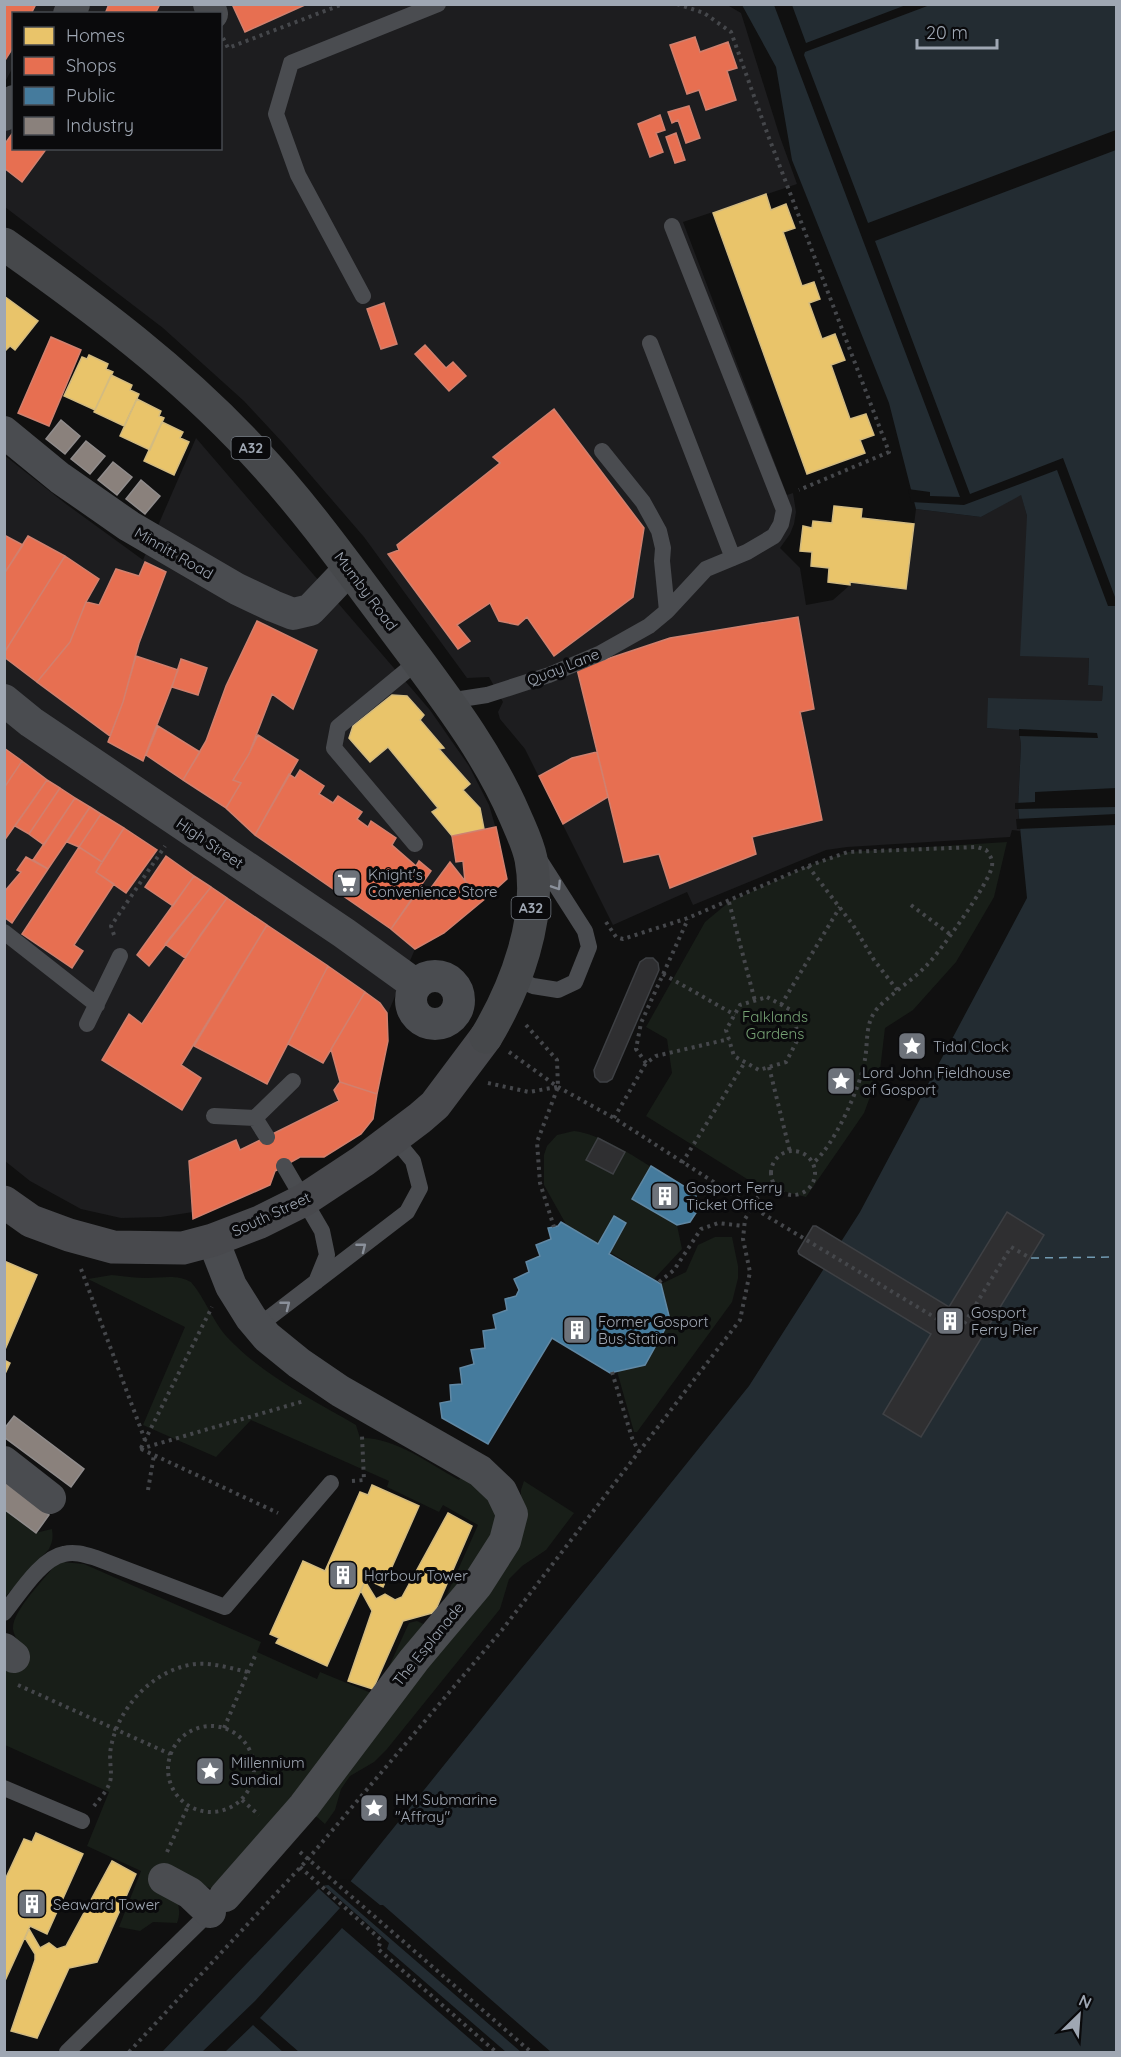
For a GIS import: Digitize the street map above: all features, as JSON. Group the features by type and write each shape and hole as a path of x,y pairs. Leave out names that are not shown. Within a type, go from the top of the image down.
{"main road":[{"name":"Mumby Road","path":"4,244 89,304 195,393 254,452 296,499 349,569 448,701 496,774 525,838 531,859 532,904 526,944 515,978 486,1037"},
{"name":"South Street","path":"4,1202 31,1221 69,1235 113,1247 183,1248 213,1240 304,1200 394,1138 435,1105 486,1037"}],"street":[{"name":"Minnitt Road","path":"4,432 60,477 129,526 237,590 293,614 310,609 349,569"},
{"name":"High Street","path":"4,700 31,722 344,933 416,985 429,976 446,978 453,983 459,998 455,1014 486,1037"},
{"name":"The Esplanade","path":"213,1240 231,1286 257,1327 286,1353 350,1397 431,1442 488,1478 501,1491 512,1514 502,1547 477,1585 414,1660 304,1806 217,1904"},
{"path":"4,1462 50,1498"},
{"path":"165,1865 190,1893 217,1904"}],"lane":[{"path":"363,296 298,175 276,114 291,63 438,4"},
{"path":"672,226 779,498"},
{"path":"650,343 740,555"},
{"path":"602,451 643,502 661,536 667,610"},
{"name":"Quay Lane","path":"448,701 488,695 549,675 612,647 649,626 706,569 740,555 774,536 781,524 784,510 779,498"},
{"path":"414,844 334,748 338,727 418,661"},
{"path":"515,978 533,986 558,990 575,982 589,947 585,931 525,838"},
{"path":"4,932 97,1005"},
{"path":"87,1024 120,956"},
{"path":"214,1116 255,1118 293,1081"},
{"path":"255,1118 267,1137"},
{"path":"257,1327 406,1212 420,1188 413,1161 394,1138"},
{"path":"284,1166 322,1231 327,1255 315,1282"},
{"path":"4,1613 45,1565 58,1556 75,1553 96,1558 225,1607 331,1483"},
{"path":"4,1788 82,1821"},
{"path":"67,2052 217,1904"}],"path":[{"path":"222,37 228,48 343,4"},
{"path":"676,4 704,13 731,32 773,149 889,452 779,498"},
{"path":"120,956 111,926 180,823"},
{"path":"605,921 616,938 623,939 688,918 808,866 857,851 983,848 990,855 991,872 951,935 929,963 884,1003 871,1018 868,1026 865,1060 852,1102 820,1158 813,1163"},
{"path":"808,866 840,907 874,960 898,991"},
{"path":"729,902 754,1001"},
{"path":"911,905 951,935"},
{"path":"781,1005 840,907"},
{"path":"646,1063 636,1049 641,1023 688,918"},
{"path":"663,974 735,1015"},
{"path":"767,997 781,1005 792,1010 799,1037 786,1062 759,1070 735,1056 726,1030 740,1005 767,997"},
{"path":"522,1021 557,1060 558,1087 537,1142 540,1183 554,1227"},
{"path":"486,1037 558,1087 614,1118 682,1163 959,1332 1011,1248 1030,1258"},
{"path":"614,1118 646,1063 656,1056 729,1039"},
{"path":"682,1163 745,1062"},
{"path":"769,1066 790,1152"},
{"path":"482,1082 529,1092 558,1087"},
{"path":"790,1152 803,1154 813,1163 814,1182 803,1193 787,1194 774,1184 771,1174 774,1163 782,1155 790,1152"},
{"path":"129,2052 308,1859 502,1630 740,1320 750,1272 743,1239 744,1226 748,1212 758,1197 774,1184"},
{"path":"659,1282 674,1270 701,1229 718,1223 744,1226"},
{"path":"69,1235 145,1440"},
{"path":"141,1449 227,1276"},
{"path":"612,1372 632,1437 639,1452"},
{"path":"141,1449 350,1397 364,1480 331,1483"},
{"path":"141,1449 292,1520 296,1524"},
{"path":"148,1490 154,1455"},
{"path":"224,1728 255,1656"},
{"path":"11,1663 117,1730 170,1754"},
{"path":"82,1821 106,1790 111,1777 111,1747 117,1730 140,1692 161,1676 189,1665 212,1664 248,1672"},
{"path":"211,1726 224,1728 235,1734 248,1747 254,1765 252,1784 242,1800 225,1810 209,1813 196,1810 178,1797 171,1785 168,1767 170,1754 180,1739 193,1730 211,1726"},
{"path":"165,1865 188,1806"},
{"path":"308,1859 531,2052"},
{"path":"300,1867 381,1940 378,1949 496,2052"}],"shaded area":[{"path":"708,4 729,6 741,13 797,184 683,222 787,495 793,493 796,512 794,524 780,548 800,568 806,605 833,600 850,585 850,582 906,589 916,509 981,517 1021,494 1027,516 1089,658 1088,685 1103,686 1102,701 987,728 1019,729 1021,745 1018,807 1020,831 1012,830 1010,837 826,850 693,905 687,892 613,925 525,749 500,719 498,712 503,702 489,677 467,678 364,537 244,401 163,328 5,207 4,128 12,115 12,150 222,150 222,12 12,12 12,69 5,82 5,5"},
{"path":"742,5 1116,5 1116,2052 162,2052 321,1886 350,1882 749,1386 860,1212 1027,898 1018,807 1021,745 1019,730 987,728 988,698 1102,701 1103,686 1088,685 1089,658 1020,656 1027,516 1021,495 981,517 916,509 889,403 792,160 776,67"},
{"path":"196,438 430,710 469,766 489,805 507,879 444,933 415,949 388,1013 388,1041 377,1094 361,1134 300,1157 193,1212 161,1217 121,1218 81,1209 30,1181 5,1161 4,455 143,560"}],"green space":[{"name":"Falklands Gardens","path":"1007,842 994,897 956,962 913,1010 885,1028 880,1070 864,1113 806,1197 755,1184 646,1116 672,1073 667,1039 646,1027 705,922 729,902 808,866 848,852"},
{"path":"574,1131 606,1141 656,1170 661,1209 677,1225 682,1249 654,1279 567,1226 544,1185 544,1155 547,1146 557,1135"},
{"path":"715,1237 732,1237 738,1278 732,1302 637,1432 634,1432 617,1371 645,1365 670,1320 661,1284 686,1272 698,1245"},
{"path":"112,1275 143,1278 175,1277 191,1282 221,1330 240,1350 288,1385 356,1425 360,1438 399,1446 459,1480 462,1474 521,1514 521,1490 524,1481 574,1513 546,1550 522,1566 509,1579 500,1609 387,1749 374,1762 350,1776 341,1789 335,1810 325,1824 302,1804 219,1892 161,1867 178,1901 177,1923 153,1922 140,1931 119,1927 141,1871 87,1846 109,1792 5,1745 5,1672 24,1651 13,1629 14,1622 29,1596 55,1565 62,1562 84,1564 261,1642 257,1652 317,1679 320,1672 376,1695 409,1623 417,1621 432,1628 478,1525 443,1505 439,1512 387,1487 389,1481 251,1420 216,1457 143,1425 185,1327 88,1279"},
{"path":"5,1509 35,1533 52,1529 53,1537 49,1549 5,1597"}],"pier":[{"path":"774,5 792,5 806,43 906,5 930,5 805,52 804,55 868,223 1116,130 1116,150 875,241 970,494 1063,458 1116,597 1116,606 1108,606 1057,470 964,505 911,502 908,489 930,492 930,496 960,497"},
{"path":"1019,729 1097,733 1098,738 1019,736"},
{"path":"1116,788 1116,807 1015,809 1015,803 1035,802 1035,792"},
{"path":"1116,814 1116,825 1017,829 1016,819"},
{"path":"348,1879 383,1905 551,2052 521,2052 325,1882"},
{"path":"321,1883 389,1943 387,1949 506,2052 485,2052 342,1928 260,2018 299,2052 283,2052 253,2025 225,2052 202,2052 255,2001 340,1908 316,1886"}],"building: Homes":[{"path":"766,194 771,210 786,204 795,228 783,232 802,286 814,282 820,299 809,303 822,339 835,334 845,360 831,365 850,419 866,414 874,435 860,440 865,453 807,474 713,213"},
{"path":"4,296 38,321 15,350 10,346 4,352"},
{"path":"89,355 108,364 106,369 113,372 95,410 64,396 82,357 87,359"},
{"path":"111,375 132,385 130,390 139,394 124,426 94,412"},
{"path":"137,399 161,411 159,416 164,418 150,450 120,436"},
{"path":"162,422 183,432 180,438 189,442 174,475 144,461"},
{"path":"834,506 862,509 861,518 914,524 906,589 850,582 850,585 828,582 829,568 811,566 812,552 800,551 803,526 812,528 813,521 832,523"},
{"path":"392,695 407,696 424,715 420,720 444,748 439,749 470,784 463,790 480,808 484,829 452,836 432,812 438,808 388,747 370,762 349,738 353,726"},
{"path":"4,1261 37,1275 4,1352"},
{"path":"4,1360 10,1363 4,1376"},
{"name":"Harbour Tower","path":"372,1485 419,1506 383,1587 366,1579 327,1666 276,1643 279,1638 270,1634 303,1561 325,1571 360,1492 368,1495"},
{"path":"448,1513 472,1526 436,1609 432,1613 403,1621 373,1689 348,1681 372,1611 361,1591 365,1581 376,1599 385,1594 395,1600 402,1597"},
{"name":"Seaward Tower","path":"36,1833 83,1854 47,1934 30,1926 4,1983 4,1882 24,1839 32,1842"},
{"path":"112,1861 136,1874 97,1962 69,1968 37,2038 11,2031 35,1960 35,1954 25,1938 29,1929 40,1948 49,1943 57,1949 66,1946"}],"building: Shops":[{"path":"4,4 36,4 32,12 12,12 12,49 4,62"},
{"path":"109,4 160,4 156,12 106,12"},
{"path":"232,4 307,4 245,32"},
{"path":"695,37 700,52 728,42 737,68 727,71 736,100 706,110 699,90 687,94 670,45"},
{"path":"689,106 700,138 686,143 678,120 672,123 668,112"},
{"path":"660,115 665,130 656,133 663,152 650,157 638,124"},
{"path":"676,133 685,160 675,163 666,137"},
{"path":"12,134 12,150 46,150 22,182 4,168 4,145"},
{"path":"384,303 397,344 381,349 367,309"},
{"path":"51,337 81,350 49,426 18,413"},
{"path":"425,345 446,368 453,362 466,376 449,391 415,354"},
{"path":"554,409 644,528 633,597 554,656 527,617 518,625 499,621 490,603 457,625 470,641 458,649 388,554 399,550 397,545 500,463 493,457"},
{"path":"4,535 23,545 4,574"},
{"path":"28,536 65,556 4,653 4,574"},
{"path":"65,556 99,579 86,602 70,642 37,682 4,657 4,653"},
{"path":"145,562 166,572 139,643 123,702 110,736 37,682 70,642 86,602 99,605 116,569 139,576"},
{"path":"798,617 814,709 800,712 822,820 752,837 756,854 670,888 659,854 624,862 577,669 670,638"},
{"path":"257,621 317,650 293,709 272,694 249,754 233,780 241,783 226,808 183,780 206,741 226,686"},
{"path":"136,656 178,670 143,761 108,742 123,702"},
{"path":"181,659 207,668 198,695 172,687"},
{"path":"158,726 200,752 183,780 146,755"},
{"path":"258,735 298,760 255,835 226,808 241,783 233,780"},
{"path":"4,748 22,761 4,788"},
{"path":"597,752 608,797 563,824 539,776 572,758"},
{"path":"22,761 47,780 4,841 4,788"},
{"path":"300,770 324,786 319,794 333,803 338,796 362,812 357,819 368,827 371,821 396,838 392,845 416,866 419,861 431,871 391,929 255,835 289,774 295,778"},
{"path":"47,780 60,788 29,834 15,826"},
{"path":"60,788 75,798 44,845 29,834"},
{"path":"75,798 90,807 48,869 33,860"},
{"path":"90,807 101,814 79,847 67,842"},
{"path":"101,814 124,828 102,862 79,847"},
{"path":"496,827 507,879 486,898 465,881 463,861 456,862 452,836"},
{"path":"124,828 157,850 126,893 96,872"},
{"path":"79,847 102,862 96,872 114,884 74,945 83,951 72,968 22,934"},
{"path":"166,856 194,876 173,906 145,887"},
{"path":"26,857 48,869 12,923 4,917 4,892 21,872 17,870"},
{"path":"450,862 465,881 486,898 444,933 415,949 391,929 421,887 428,892"},
{"path":"194,876 211,887 149,966 137,955"},
{"path":"211,887 227,898 185,958 165,944"},
{"path":"227,898 267,925 181,1065 201,1078 182,1110 102,1060 129,1014 142,1024"},
{"path":"267,925 328,966 267,1084 194,1046"},
{"path":"328,966 365,992 323,1063 288,1044"},
{"path":"365,992 380,1003 387,1013 388,1041 377,1094 340,1082 331,1049"},
{"path":"340,1082 377,1094 373,1119 361,1134 324,1157 300,1157 275,1171 270,1185 193,1219 189,1161 236,1140 240,1150 339,1101 334,1090"}],"building: Public":[{"name":"Gosport Ferry Ticket Office","path":"651,1166 695,1193 699,1208 690,1222 677,1225 632,1199"},
{"name":"Former Gosport Bus Station","path":"614,1216 626,1223 609,1254 661,1284 670,1320 645,1365 610,1373 552,1338 488,1444 442,1418 440,1403 451,1401 450,1385 462,1384 460,1368 474,1364 471,1350 485,1348 483,1331 496,1329 493,1315 507,1310 505,1299 516,1296 519,1290 514,1279 529,1272 526,1262 540,1256 536,1245 551,1239 548,1228 558,1226 561,1222 598,1244"}],"building: Industry":[{"path":"61,420 80,436 65,454 46,439"},
{"path":"86,441 105,456 90,474 71,459"},
{"path":"113,462 132,477 117,495 98,480"},
{"path":"141,480 160,496 145,514 126,499"},
{"path":"14,1416 84,1469 71,1487 4,1437 4,1429"},
{"path":"4,1481 49,1515 36,1533 4,1509"}],"building: Other":[{"path":"646,958 653,958 658,963 659,970 612,1079 600,1082 595,1077 594,1070 640,962"},
{"path":"598,1138 625,1152 613,1174 586,1160"},
{"name":"Gosport Ferry Pier","path":"1007,1212 1044,1235 921,1437 883,1414 931,1334 799,1254 798,1251 813,1226 816,1226 949,1307"}],"ferry route":[{"path":"1031,1258 1116,1257"}],"place":[{"name":"Knight's Convenience Store","path":"347,883"},
{"name":"Tidal Clock","path":"912,1046"},
{"name":"Lord John Fieldhouse of Gosport","path":"841,1081"},
{"name":"Gosport Ferry Ticket Office","path":"665,1196"},
{"name":"Gosport Ferry Pier","path":"950,1321"},
{"name":"Former Gosport Bus Station","path":"577,1330"},
{"name":"Harbour Tower","path":"343,1575"},
{"name":"Millennium Sundial","path":"210,1771"},
{"name":"HM Submarine \"Affray\"","path":"374,1808"},
{"name":"Seaward Tower","path":"32,1904"}]}
